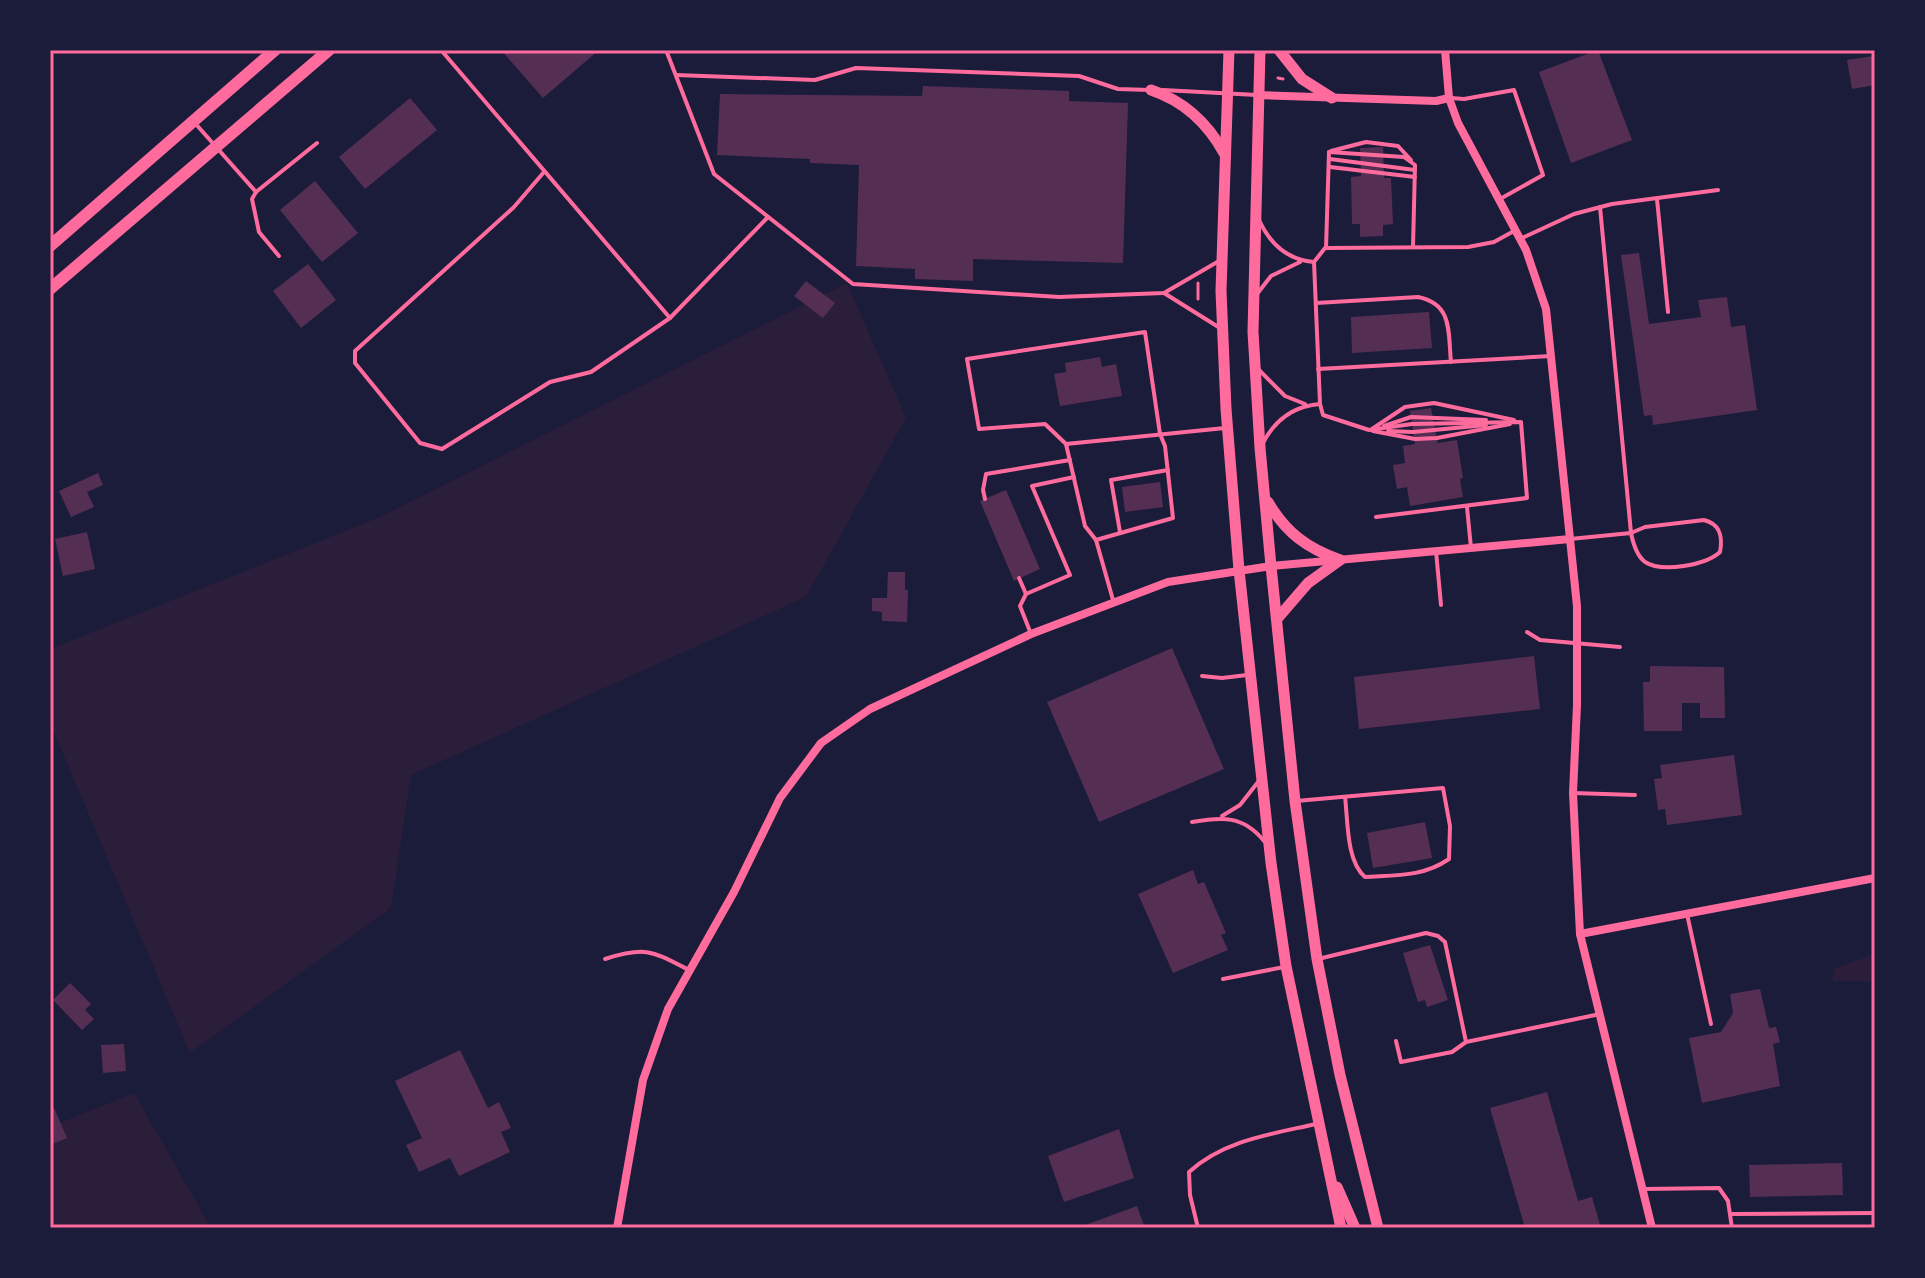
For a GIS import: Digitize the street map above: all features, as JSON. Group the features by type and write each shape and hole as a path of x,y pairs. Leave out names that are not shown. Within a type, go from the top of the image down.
{"main road":[{"path":"50,246 275,50"},
{"path":"50,289 329,50"}],"street":[{"path":"1229,50 1222,329 1239,570 1269,850 1286,966 1341,1228"},
{"path":"1260,50 1254,209 1254,365 1271,566 1295,801 1317,959 1340,1075 1378,1228"},
{"path":"1279,50 1302,79 1332,98"},
{"path":"1445,50 1449,98 1458,123 1517,235 1546,309 1579,643 1573,793 1580,934 1652,1228"},
{"path":"1151,90 1167,95 1191,110 1214,136 1225,156"},
{"path":"1257,95 1436,101 1449,98"},
{"path":"1264,496 1284,527 1300,541 1340,560"},
{"path":"617,1228 643,1080 668,1009 734,892 780,798 821,743 870,709 1031,634 1168,582 1271,566 1570,539"},
{"path":"1277,619 1308,583 1340,560"},
{"path":"1580,934 1875,878"},
{"path":"1329,1173 1355,1228"}],"lane":[{"path":"441,50 670,318"},
{"path":"666,50 714,174 853,284 1059,297 1164,293 1222,259"},
{"path":"676,75 815,80 856,68 1079,76 1118,89 1257,95"},
{"path":"1449,98 1464,99 1514,90 1543,175 1498,199"},
{"path":"193,121 256,192"},
{"path":"1329,152 1366,142 1398,146 1415,170 1413,247"},
{"path":"279,256 257,228 252,203 256,192 317,143"},
{"path":"1329,152 1326,248 1314,262 1323,415 1369,430 1415,439 1437,438 1521,422"},
{"path":"1329,152 1404,157 1415,170"},
{"path":"1329,159 1415,170"},
{"path":"1329,167 1415,170"},
{"path":"544,172 514,207 355,351 355,363 420,443 442,449 550,382 591,372 670,318 768,217"},
{"path":"1326,248 1468,247 1494,242 1600,207 1718,190"},
{"path":"1657,198 1668,312"},
{"path":"1570,539 1631,533 1645,527 1704,520 1713,523 1720,531 1722,543 1720,552 1712,559 1668,567 1646,563 1636,551 1631,533 1600,207"},
{"path":"1254,209 1273,242 1289,255 1314,262"},
{"path":"1253,300 1271,276 1302,261"},
{"path":"1164,293 1222,329"},
{"path":"1316,303 1418,297 1433,300 1442,309 1447,322 1451,362"},
{"path":"1096,540 1173,518 1165,446 1160,434 1145,332 967,359 979,429 1045,424 1066,444 1085,526 1096,540 1114,602"},
{"path":"1318,369 1551,356"},
{"path":"1254,365 1285,396 1308,405"},
{"path":"1369,430 1405,407 1434,403 1521,422"},
{"path":"1260,448 1280,419 1308,405 1320,404"},
{"path":"1369,430 1412,424 1521,422"},
{"path":"1376,517 1527,498 1521,422"},
{"path":"1066,444 1227,428"},
{"path":"985,499 983,480 986,474 1070,460"},
{"path":"1120,532 1111,480 1168,470"},
{"path":"1031,634 1020,606 1026,594 1070,575 1032,486 1074,477"},
{"path":"1467,507 1471,548"},
{"path":"1436,551 1441,605"},
{"path":"1019,578 1026,594"},
{"path":"1527,632 1540,640 1620,647"},
{"path":"1202,676 1222,678 1250,675"},
{"path":"1219,817 1240,805 1261,777"},
{"path":"1295,801 1443,788 1450,826 1449,859 1435,869 1420,874 1365,877 1358,871 1345,797"},
{"path":"1573,793 1635,795"},
{"path":"1192,822 1219,817 1234,818 1249,826 1269,850"},
{"path":"1687,914 1711,1024"},
{"path":"1317,959 1426,933 1438,936 1445,942 1466,1042"},
{"path":"605,959 635,951 653,952 689,970"},
{"path":"1223,979 1286,966"},
{"path":"1396,1041 1401,1062 1452,1052 1466,1042 1600,1014"},
{"path":"1198,1228 1188,1182 1189,1172 1231,1145 1318,1124"},
{"path":"1643,1189 1719,1188 1728,1201 1732,1228"},
{"path":"1731,1214 1875,1213"}],"path":[{"path":"1278,78 1283,79 1282,85"},
{"path":"1197,283 1198,299"}],"shaded area":[{"path":"847,283 906,418 806,597 411,775 391,908 190,1053 50,723 50,649 380,517"},
{"path":"1875,954 1875,981 1832,981 1835,968"},
{"path":"134,1093 211,1228 50,1228 50,1127"}],"building":[{"path":"501,50 599,50 543,98"},
{"path":"1598,50 1632,140 1571,163 1539,72"},
{"path":"1873,56 1875,85 1852,89 1847,60"},
{"path":"923,86 1069,91 1069,101 1128,103 1123,263 973,259 973,281 915,279 915,269 856,266 859,165 810,163 810,159 717,155 720,94 922,96"},
{"path":"410,98 437,130 365,189 339,157"},
{"path":"1383,147 1384,178 1391,178 1393,224 1383,225 1383,236 1360,237 1360,224 1352,224 1351,177 1361,176 1360,148"},
{"path":"315,181 358,233 322,262 280,210"},
{"path":"1639,253 1649,324 1701,317 1698,300 1727,297 1731,327 1745,325 1757,410 1653,425 1652,415 1644,416 1621,255"},
{"path":"308,264 336,300 301,328 273,291"},
{"path":"806,281 835,303 823,318 794,296"},
{"path":"1429,312 1432,348 1352,353 1351,317"},
{"path":"1100,357 1102,367 1116,364 1122,396 1060,406 1054,374 1066,372 1065,363"},
{"path":"1431,408 1438,443 1457,440 1463,497 1410,506 1407,487 1397,489 1393,465 1405,463 1403,446 1415,444 1410,411"},
{"path":"98,473 103,485 87,492 94,507 71,517 59,491"},
{"path":"1160,482 1163,507 1125,512 1122,487"},
{"path":"1006,490 1040,569 1014,581 980,501"},
{"path":"87,532 95,569 63,576 55,539"},
{"path":"888,572 905,572 907,622 882,621 882,612 872,611 872,598 887,598"},
{"path":"1172,648 1224,769 1099,822 1047,702"},
{"path":"1534,656 1540,709 1359,729 1354,677"},
{"path":"1650,666 1724,667 1725,718 1700,718 1700,703 1682,703 1682,731 1644,731 1643,682 1650,682"},
{"path":"1734,755 1742,815 1667,825 1665,809 1658,810 1654,779 1662,778 1660,765"},
{"path":"1425,822 1432,858 1373,868 1367,833"},
{"path":"1193,870 1198,884 1204,882 1226,933 1221,935 1228,950 1173,973 1138,894"},
{"path":"1430,945 1448,1000 1427,1007 1425,1000 1418,1002 1403,953"},
{"path":"70,983 91,1004 85,1010 94,1019 82,1030 53,1000"},
{"path":"1760,989 1769,1028 1776,1027 1780,1042 1773,1044 1780,1086 1702,1103 1689,1038 1721,1032 1733,1013 1730,994"},
{"path":"124,1044 126,1071 103,1073 101,1045"},
{"path":"460,1050 488,1108 499,1102 511,1128 501,1132 510,1152 459,1176 450,1158 419,1172 406,1145 422,1138 395,1081"},
{"path":"1547,1092 1578,1201 1592,1197 1601,1228 1525,1228 1490,1108"},
{"path":"54,1108 67,1138 50,1145 50,1110"},
{"path":"1119,1129 1134,1178 1064,1202 1048,1156"},
{"path":"1842,1163 1843,1195 1750,1197 1749,1165"},
{"path":"1137,1206 1145,1228 1077,1228"}]}
